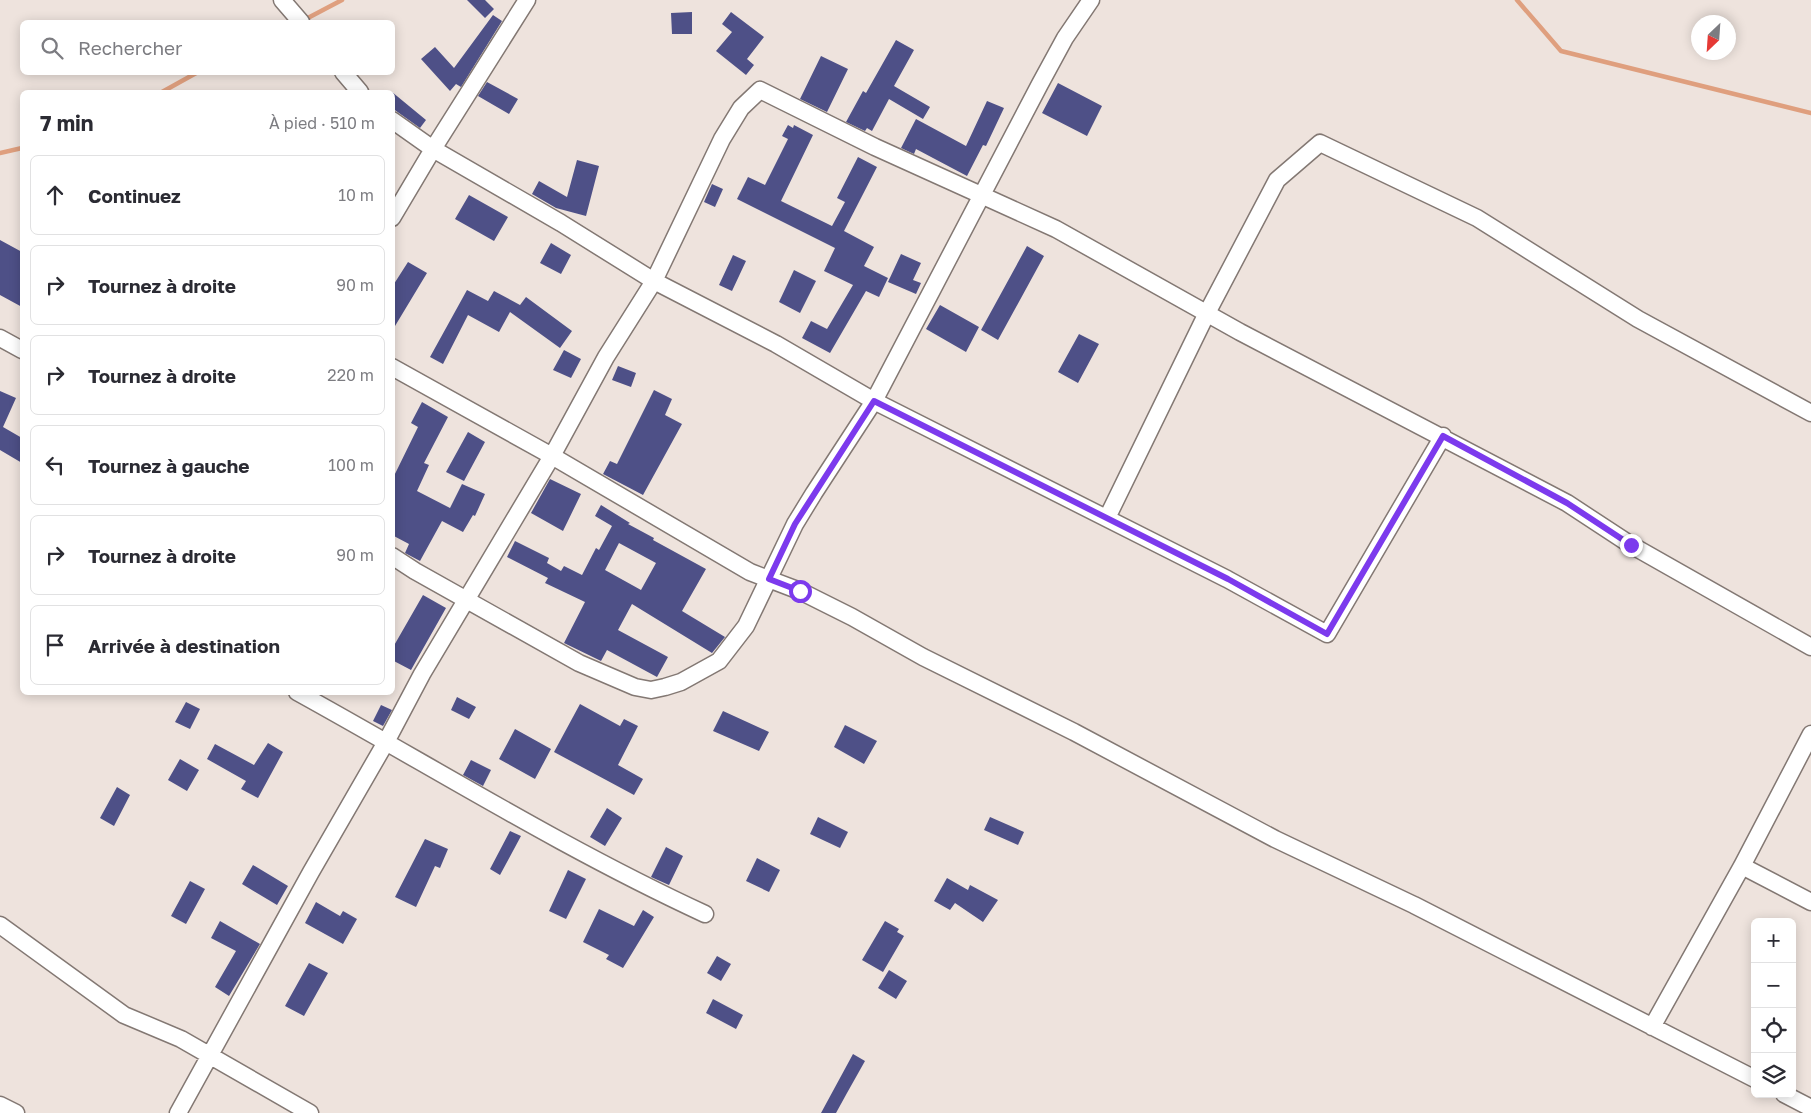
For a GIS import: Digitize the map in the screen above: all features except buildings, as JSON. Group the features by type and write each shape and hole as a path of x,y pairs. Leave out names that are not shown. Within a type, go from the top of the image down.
{"street":[{"path":"282,0 299,20"},
{"path":"395,213 527,0"},
{"path":"395,558 579,663 615,680 651,690 681,682 719,661 729,652 746,626 809,500 874,401 1066,38 1091,0"},
{"path":"346,75 358,90"},
{"path":"178,1113 311,872 386,742 422,674 552,456 606,357 654,281 722,139 741,108 760,90 875,147 1056,229 1207,313 1567,503 1631,545 1811,647"},
{"path":"395,122 433,149 561,223 654,281 776,344 874,401 1228,579 1327,634 1443,436"},
{"path":"1107,518 1207,313 1277,180 1320,143 1477,218 1638,319 1811,413"},
{"path":"0,338 20,349"},
{"path":"395,369 552,456 750,572 852,617 924,657 1100,746 1275,839 1414,906 1751,1077"},
{"path":"302,695 452,782 608,868 705,914"},
{"path":"1652,1027 1742,866 1811,734"},
{"path":"1742,866 1811,902"},
{"path":"0,925 124,1015 181,1039 210,1054 310,1113"},
{"path":"1792,1098 1811,1108"},
{"path":"0,1105 16,1113"}],"waterway":[{"path":"304,20 342,0"},
{"path":"1517,0 1561,51 1811,113"},
{"path":"166,90 193,75"},
{"path":"0,153 20,148"}],"route":[{"path":"800,591 769,579 795,524 874,401 1228,579 1327,634 1443,436 1567,503 1631,545"}]}
